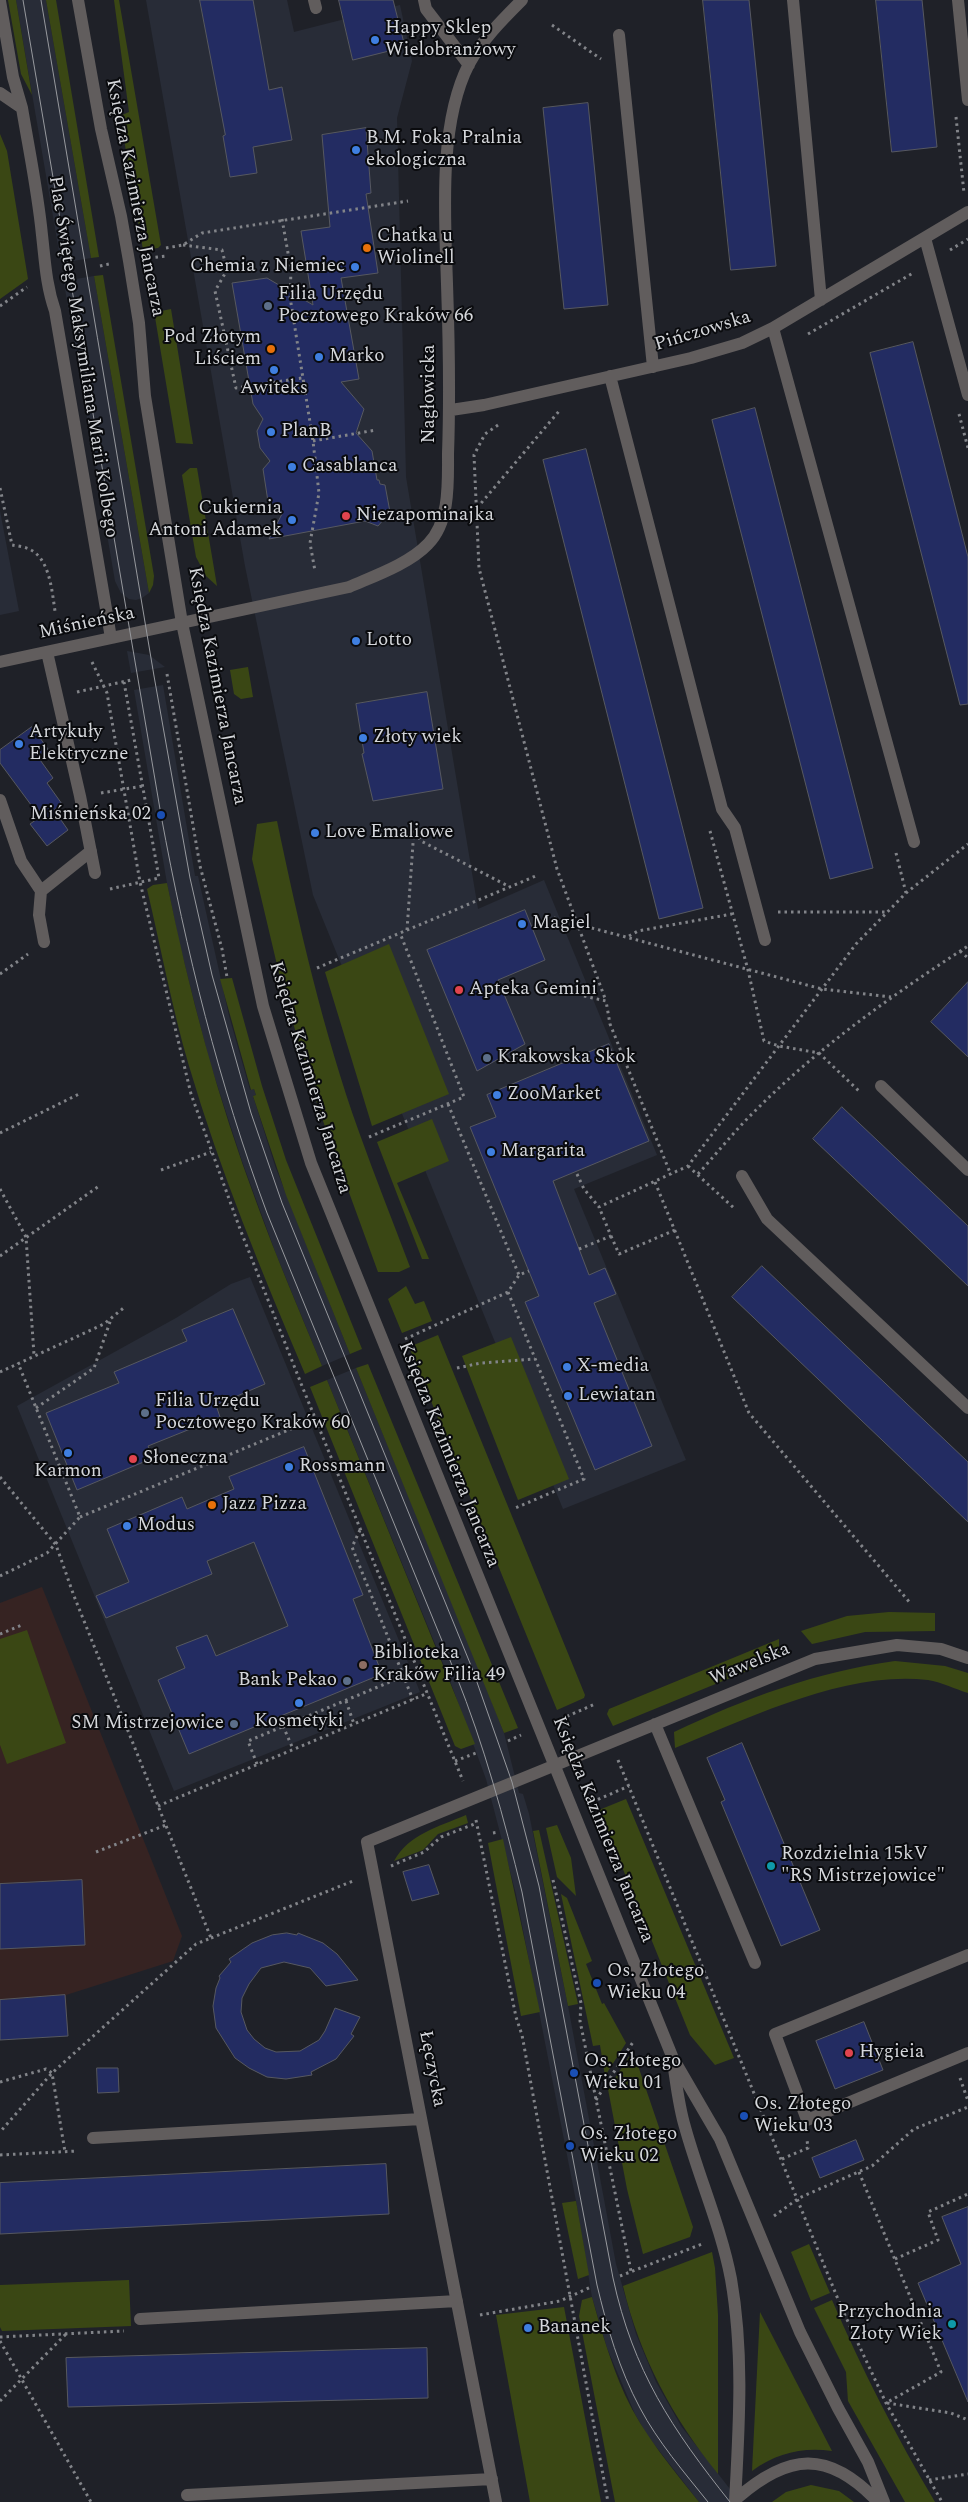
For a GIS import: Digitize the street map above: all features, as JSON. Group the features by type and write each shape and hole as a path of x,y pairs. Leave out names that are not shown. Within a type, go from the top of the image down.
{"street":[{"name":"Księdza Kazimierza Jancarza","path":"78,0 101,130 121,216 129,261 139,323 145,396 182,623 263,1006 311,1163 384,1348 556,1766 672,2056 720,2139 800,2332 838,2408 868,2462 884,2502"},
{"path":"424,0 426,9 469,65"},
{"name":"Nagłowicka","path":"182,623 349,587 394,568 428,544 443,522 448,478 450,410 446,229 447,168 451,119 469,65 487,37 522,0"},
{"path":"794,0 821,300"},
{"path":"958,0 968,100"},
{"name":"Plac Świętego Maksymiliana Marii Kolbego","path":"0,1 13,77 22,108 42,236 43,261 48,290 55,311 111,638"},
{"path":"619,35 653,366"},
{"path":"0,93 22,108"},
{"name":"Pińczowska","path":"450,410 484,405 691,358 742,342 773,328 968,212"},
{"path":"925,238 968,395"},
{"path":"773,328 777,350 914,842"},
{"path":"610,376 722,809 735,828 765,940"},
{"name":"Miśnieńska","path":"0,662 182,623"},
{"path":"47,652 80,796 95,873"},
{"path":"0,800 21,861 41,891 39,915 44,942"},
{"path":"41,891 91,851"},
{"path":"881,1086 968,1170"},
{"path":"742,1176 767,1219 968,1408"},
{"name":"Wawelska","path":"556,1766 740,1688 824,1657 897,1645 942,1649 968,1658"},
{"path":"655,1724 755,1963"},
{"name":"Łęczycka","path":"496,2502 368,1842 556,1766"},
{"path":"968,1955 775,2034 807,2120 968,2053"},
{"name":"Księdza Kazimierza Jancarza","path":"672,2056 685,2126 720,2237 730,2277 737,2318 740,2374 735,2501"},
{"path":"93,2138 421,2119"},
{"path":"140,2319 457,2301"},
{"path":"735,2501 768,2475 793,2464 805,2463 818,2464 838,2471 857,2483 878,2502"},
{"path":"187,2495 492,2479"}],"path":[{"path":"183,245 202,233 408,200"},
{"path":"282,219 291,270 290,297 313,441 319,493 310,543 315,571"},
{"path":"777,350 826,325 968,239"},
{"path":"166,248 183,245 222,250 227,270 215,291 236,388 302,378"},
{"path":"144,259 167,256"},
{"path":"100,266 108,264"},
{"path":"0,306 27,287"},
{"path":"476,509 562,408 553,410"},
{"path":"499,424 485,434 474,455 479,568 484,596 546,828 576,923 606,1000 610,1024 671,1175"},
{"path":"313,441 376,430"},
{"path":"0,488 12,545 33,550 39,557 48,575 55,611"},
{"path":"89,656 104,686 140,882 180,1057 211,1152 315,1419 466,1789"},
{"path":"168,674 200,866 220,941 227,977"},
{"path":"71,693 131,680"},
{"path":"107,889 158,878 124,682"},
{"path":"80,796 143,786"},
{"path":"407,930 414,829 421,842 508,886"},
{"path":"906,893 895,847 914,842"},
{"path":"599,1207 688,1166 856,944 906,893 968,844"},
{"path":"317,968 538,875"},
{"path":"731,914 748,970 764,1041 778,1046 818,1053 866,1098 881,1086"},
{"path":"554,918 822,989 892,997"},
{"path":"369,1137 464,1096 400,933"},
{"path":"0,974 44,942"},
{"path":"698,1174 756,1109 818,1053 892,997 968,946"},
{"path":"960,951 968,958"},
{"path":"584,996 606,1000"},
{"path":"0,1132 79,1094"},
{"path":"448,1104 519,1275"},
{"path":"162,1170 211,1152"},
{"path":"688,1166 736,1210"},
{"path":"577,1174 584,1189 599,1207 619,1254 675,1230"},
{"path":"655,1182 750,1413 911,1604"},
{"path":"0,1256 99,1186"},
{"path":"0,1190 26,1237 34,1355"},
{"path":"579,1249 611,1236"},
{"path":"402,1340 508,1292 519,1275 529,1271"},
{"path":"508,1292 584,1479 515,1508"},
{"path":"0,1372 104,1324 126,1306"},
{"path":"36,1408 94,1368 112,1318"},
{"path":"457,1368 481,1363 535,1359"},
{"path":"18,1363 80,1517"},
{"path":"0,1576 47,1553 80,1517 315,1419"},
{"path":"0,1477 56,1545 74,1596 211,1938"},
{"path":"360,1529 352,1547 413,1700"},
{"path":"0,1634 22,1625"},
{"path":"257,1764 248,1741 404,1676"},
{"path":"158,1806 428,1693"},
{"path":"346,1701 354,1724"},
{"path":"561,1718 595,1704"},
{"path":"283,1726 293,1749"},
{"path":"508,1741 521,1736"},
{"path":"455,1761 476,1753"},
{"path":"616,1755 799,2198 842,2309 886,2403 942,2502"},
{"path":"592,1802 629,1786"},
{"path":"476,1818 516,2017 522,2035 608,2502"},
{"path":"0,2132 52,2074 196,1944 424,1852 441,1837 477,1823"},
{"path":"96,1852 166,1825"},
{"path":"493,1833 499,1832"},
{"path":"554,1880 581,2003 580,2021 631,2271"},
{"path":"596,2100 633,2042"},
{"path":"0,2082 46,2069 52,2074 65,2152"},
{"path":"773,2217 799,2198 872,2166 914,2130 968,2107"},
{"path":"782,2159 808,2148 807,2120"},
{"path":"0,2155 95,2150 93,2138"},
{"path":"859,2172 941,2372 886,2403"},
{"path":"895,2259 938,2240 928,2212 968,2194"},
{"path":"620,2276 705,2243"},
{"path":"460,2318 560,2301 591,2287"},
{"path":"0,2337 140,2330 140,2319"},
{"path":"0,2401 66,2334"},
{"path":"0,2341 91,2502"},
{"path":"886,2403 951,2413 968,2420"},
{"path":"929,2480 968,2474"}],"shaded area":[{"path":"16,0 46,0 91,258 61,263"},
{"path":"146,0 287,0 294,32 400,5 412,61 397,118 406,477 478,909 544,880 657,1155 574,1189 686,1460 563,1509 313,895 245,566"},
{"path":"94,276 149,593 136,600 129,599 121,593 115,581 64,283 64,281"},
{"path":"0,511 19,611 0,615"},
{"path":"127,651 149,655 165,667 131,673"},
{"path":"163,685 195,876 198,876 229,1016 250,1090 254,1089 256,1095 253,1096 275,1166 350,1354 322,1366 276,1254 242,1161 209,1060 179,942 134,690"},
{"path":"250,1277 420,1692 174,1791 17,1406 176,1318 231,1284"},
{"path":"356,1368 504,1733 519,1793 523,1794 529,1814 568,2006 616,2264 636,2334 656,2382 681,2426 740,2502 699,2502 647,2435 635,2414 607,2348 592,2297 576,2201 516,1894 486,1779 449,1678 327,1380"},
{"path":"42,1587 182,1936 173,1961 66,1995 68,2036 0,2040 0,1603"}],"green space":[{"path":"8,0 16,0 32,95 21,74"},
{"path":"46,0 56,0 99,257 91,258"},
{"path":"114,0 119,0 161,245 158,248 143,250 120,116 129,112"},
{"path":"0,134 7,151 28,279 0,299"},
{"path":"103,275 154,576 153,585 149,593 94,276"},
{"path":"171,309 193,444 176,443 155,317 161,311"},
{"path":"190,468 197,468 217,586 206,576 196,557 182,475"},
{"path":"248,667 253,697 241,699 234,694 230,670"},
{"path":"277,821 303,939 334,1056 359,1132 410,1267 399,1272 378,1272 319,1110 282,986 252,859 257,824"},
{"path":"167,883 185,965 217,1085 265,1225 322,1366 305,1374 242,1222 189,1066 147,889 153,885"},
{"path":"389,944 449,1094 372,1126 325,972"},
{"path":"232,978 262,1086 286,1160 362,1349 350,1354 286,1195 253,1096 256,1095 254,1089 251,1090 220,979"},
{"path":"432,1119 449,1161 397,1183 429,1259 422,1259 377,1142"},
{"path":"406,1286 415,1304 424,1301 432,1321 402,1333 388,1299"},
{"path":"438,1335 585,1695 584,1698 557,1710 409,1347"},
{"path":"511,1337 569,1479 518,1500 462,1356"},
{"path":"368,1364 518,1728 504,1733 356,1368"},
{"path":"327,1380 475,1744 461,1749 455,1746 310,1387"},
{"path":"889,1612 935,1613 935,1631 865,1632 812,1644 801,1631 847,1616"},
{"path":"27,1630 66,1743 7,1764 0,1745 0,1639"},
{"path":"779,1639 779,1658 613,1726 607,1714 609,1709"},
{"path":"895,1661 945,1666 968,1673 968,1693 928,1680 897,1679 865,1682 798,1699 675,1748 674,1732 755,1697 809,1679"},
{"path":"626,1799 734,2058 715,2065 690,2035 599,1810"},
{"path":"466,1815 468,1823 438,1834 423,1850 394,1861 408,1844 425,1832"},
{"path":"557,1825 571,1858 576,1896 557,1877 546,1828"},
{"path":"539,1830 578,2004 568,2006 533,1831"},
{"path":"503,1839 540,2012 521,2016 488,1843"},
{"path":"561,1894 567,1898 592,1961 586,1964 602,2004 604,2003 626,2043 605,2076 600,2045 593,2046"},
{"path":"634,2054 693,2227 690,2237 643,2254 627,2189 608,2089 630,2055"},
{"path":"576,2201 589,2275 578,2279 562,2203"},
{"path":"809,2244 830,2293 811,2301 791,2252"},
{"path":"712,2252 718,2315 718,2474 686,2431 648,2362 623,2286"},
{"path":"129,2280 131,2326 2,2331 0,2327 0,2285"},
{"path":"592,2297 611,2359 632,2409 659,2450 699,2502 615,2502 579,2316 582,2300"},
{"path":"832,2300 880,2402 935,2502 905,2502 848,2401 846,2372 814,2308"},
{"path":"564,2307 601,2502 530,2502 496,2315"},
{"path":"760,2312 832,2451 810,2450 790,2453 771,2460 752,2471"},
{"path":"811,2485 839,2491 854,2502 772,2502 786,2492"}],"building":[{"path":"200,0 253,0 269,90 282,87 292,140 253,147 257,173 230,177 223,136 225,135"},
{"path":"339,0 393,0 405,47 353,60"},
{"path":"703,0 749,0 776,266 731,270"},
{"path":"876,0 922,0 937,147 892,152"},
{"path":"588,103 608,305 564,309 543,108"},
{"path":"366,128 371,193 366,194 378,273 341,278 359,379 341,382 364,409 356,433 372,451 377,480 379,480 380,484 385,485 390,512 378,526 365,521 269,539 282,514 269,508 263,469 270,461 260,448 257,431 263,419 253,404 232,283 267,278 313,305 301,231 330,227 322,135"},
{"path":"913,342 968,557 968,704 960,705 870,353"},
{"path":"755,408 873,868 830,879 712,420"},
{"path":"586,449 703,908 659,919 543,460"},
{"path":"427,692 443,789 373,801 362,754 364,753 356,704"},
{"path":"32,727 48,749 38,757 53,778 47,783 62,804 54,810 68,830 47,846 30,824 40,817 0,763 0,750"},
{"path":"525,910 545,960 498,980 525,1044 477,1071 427,950"},
{"path":"968,982 968,1057 931,1022"},
{"path":"609,1044 649,1141 553,1181 589,1275 605,1268 616,1294 594,1303 652,1446 595,1470 525,1302 539,1296 470,1127 496,1117 487,1095"},
{"path":"842,1107 968,1226 968,1286 813,1139"},
{"path":"762,1266 968,1462 968,1522 732,1297"},
{"path":"233,1309 265,1384 216,1405 220,1417 148,1446 153,1458 77,1490 46,1413 119,1383 114,1372 187,1341 182,1330"},
{"path":"304,1447 363,1595 353,1599 382,1674 189,1754 158,1680 185,1668 176,1647 207,1635 216,1656 288,1626 254,1542 207,1561 212,1574 106,1618 96,1596 129,1582 107,1529 182,1497 187,1509 234,1489 229,1477"},
{"name":"Rozdzielnia 15kV \"RS Mistrzejowice\"","path":"742,1743 820,1930 781,1946 721,1802 725,1800 707,1758"},
{"path":"429,1865 439,1894 412,1901 403,1872"},
{"path":"82,1880 85,1945 0,1949 0,1884"},
{"path":"287,1933 297,1935 298,1933 323,1943 337,1954 358,1980 326,1986 310,1968 284,1962 261,1968 249,1984 242,1998 241,2012 247,2030 254,2039 265,2048 276,2052 300,2051 319,2040 335,2008 360,2017 351,2034 354,2036 336,2059 311,2072 312,2075 286,2079 267,2077 235,2058 216,2028 213,2006 219,1976 231,1962 229,1959 252,1943 272,1935"},
{"path":"65,1995 68,2036 0,2040 0,2000"},
{"path":"864,2022 883,2070 835,2089 816,2041"},
{"path":"97,2068 118,2068 119,2092 98,2093"},
{"path":"856,2140 864,2160 820,2178 812,2158"},
{"path":"386,2164 389,2214 0,2234 0,2183"},
{"name":"Przychodnia Złoty Wiek","path":"968,2207 968,2402 918,2283 961,2264 942,2217"},
{"path":"427,2348 428,2398 68,2407 66,2358"}],"tram line":[{"path":"23,0 161,815 181,916 205,1017 234,1116 267,1213 456,1675 501,1809 522,1892 597,2285 614,2348 647,2421 708,2502"},
{"path":"41,0 154,676 190,878 212,975 251,1113 282,1203 472,1668 512,1782 539,1886 613,2278 621,2311 632,2342 657,2398 690,2449 730,2502"}],"place":[{"name":"Happy Sklep Wielobranżowy","path":"375,40"},
{"name":"B.M. Foka. Pralnia ekologiczna","path":"356,150"},
{"name":"Chatka u Wiolinell","path":"367,248"},
{"name":"Chemia z Niemiec","path":"355,267"},
{"name":"Filia Urzędu Pocztowego Kraków 66","path":"268,306"},
{"name":"Pod Złotym Liściem","path":"271,349"},
{"name":"Marko","path":"319,357"},
{"name":"Awiteks","path":"274,370"},
{"name":"PlanB","path":"271,432"},
{"name":"Casablanca","path":"292,467"},
{"name":"Niezapominajka","path":"346,516"},
{"name":"Cukiernia Antoni Adamek","path":"292,520"},
{"name":"Lotto","path":"356,641"},
{"name":"Złoty wiek","path":"363,738"},
{"name":"Artykuły Elektryczne","path":"19,744"},
{"name":"Miśnieńska 02","path":"161,815"},
{"name":"Love Emaliowe","path":"315,833"},
{"name":"Magiel","path":"522,924"},
{"name":"Apteka Gemini","path":"459,990"},
{"name":"Krakowska Skok","path":"487,1058"},
{"name":"ZooMarket","path":"497,1095"},
{"name":"Margarita","path":"491,1152"},
{"name":"X-media","path":"567,1367"},
{"name":"Lewiatan","path":"568,1396"},
{"name":"Filia Urzędu Pocztowego Kraków 60","path":"145,1413"},
{"name":"Karmon","path":"68,1453"},
{"name":"Słoneczna","path":"133,1459"},
{"name":"Rossmann","path":"289,1467"},
{"name":"Jazz Pizza","path":"212,1505"},
{"name":"Modus","path":"127,1526"},
{"name":"Biblioteka Kraków Filia 49","path":"363,1665"},
{"name":"Bank Pekao","path":"347,1681"},
{"name":"Kosmetyki","path":"299,1703"},
{"name":"SM Mistrzejowice","path":"234,1724"},
{"name":"Rozdzielnia 15kV \"RS Mistrzejowice\"","path":"771,1866"},
{"name":"Os. Złotego Wieku 04","path":"597,1983"},
{"name":"Hygieia","path":"849,2053"},
{"name":"Os. Złotego Wieku 01","path":"574,2073"},
{"name":"Os. Złotego Wieku 03","path":"744,2116"},
{"name":"Os. Złotego Wieku 02","path":"570,2146"},
{"name":"Przychodnia Złoty Wiek","path":"952,2324"},
{"name":"Bananek","path":"528,2328"}]}
